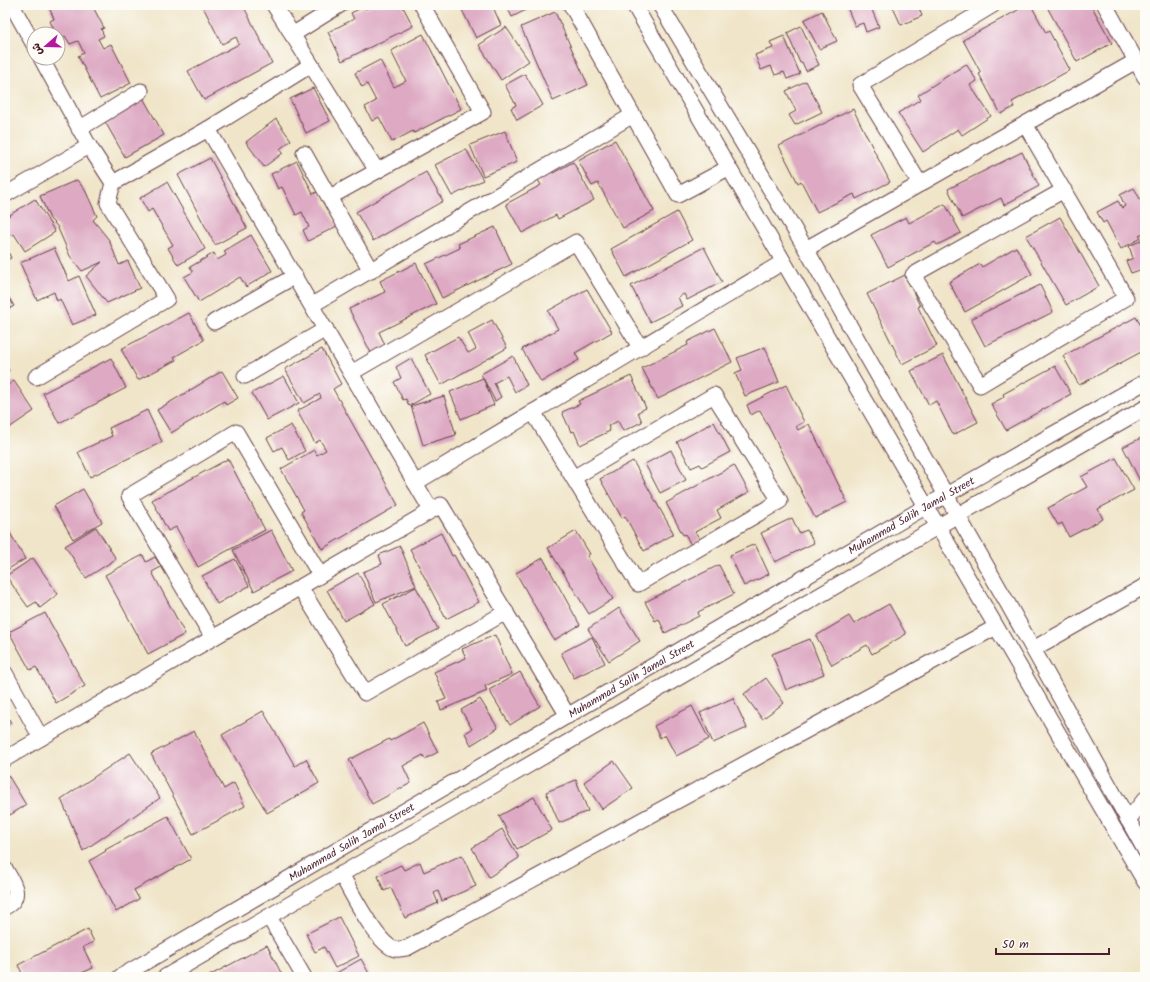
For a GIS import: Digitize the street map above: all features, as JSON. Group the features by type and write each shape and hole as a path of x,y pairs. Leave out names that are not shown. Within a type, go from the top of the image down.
{"street":[{"path":"12,5 26,31"},
{"path":"274,5 377,171"},
{"path":"292,34 340,5"},
{"path":"330,197 483,112 422,5"},
{"path":"571,5 678,195 728,168"},
{"path":"634,5 1145,882"},
{"path":"660,5 806,249 947,495 1145,850"},
{"path":"920,184 860,85 993,5"},
{"path":"1105,5 1145,77"},
{"path":"806,249 1136,61"},
{"path":"36,378 167,299 108,203 113,183 208,129 311,65"},
{"path":"45,66 89,146 113,183"},
{"path":"80,129 141,91"},
{"path":"312,305 633,115"},
{"path":"1025,124 1064,190 1126,298 980,385 913,275 1064,190"},
{"path":"208,129 431,510"},
{"path":"5,195 89,146"},
{"path":"304,153 371,271"},
{"path":"352,373 576,242 640,347"},
{"path":"415,483 783,262"},
{"path":"214,322 295,276"},
{"path":"245,376 326,329"},
{"name":"Muhammad Salih Jamal Street","path":"120,977 926,507 1145,382"},
{"path":"533,412 573,478 638,584 780,501 714,394 573,478"},
{"name":"Muhammad Salih Jamal Street","path":"165,977 937,527 1145,408"},
{"path":"213,638 129,496 236,432 320,575"},
{"path":"5,759 441,505 568,716"},
{"path":"1033,649 1145,586"},
{"path":"300,587 365,694 506,612"},
{"path":"341,874 376,934 387,946 395,950 407,948 996,627"},
{"path":"5,672 41,738"},
{"path":"1128,820 1145,800"},
{"path":"5,869 15,885 16,890 12,901 5,907"},
{"path":"269,917 304,977"}],"building":[{"path":"48,5 92,5 104,28 101,29 104,36 98,39 103,48 111,44 131,83 100,99 78,56 84,53 78,41 70,44 66,38 66,26 52,26 50,21 54,19"},
{"path":"202,5 243,5 272,63 204,100 188,71 239,44 236,37 222,44"},
{"path":"374,5 402,5 413,26 342,61 328,32 354,19 351,13 365,6 366,9"},
{"path":"492,5 501,25 476,38 460,6"},
{"path":"506,5 536,5 512,17"},
{"path":"846,5 870,5 879,27 866,32 863,23 855,26"},
{"path":"892,5 921,5 918,6 922,16 901,25"},
{"path":"1027,5 1031,5 1046,33 1049,31 1070,70 1012,102 1014,107 1001,114 979,74 981,73 963,40"},
{"path":"1046,5 1091,5 1112,43 1077,62"},
{"path":"822,11 837,41 819,49 804,20"},
{"path":"555,12 588,85 553,101 521,27"},
{"path":"801,26 819,65 806,71 802,62 800,63 787,33"},
{"path":"506,27 529,61 501,80 479,45"},
{"path":"423,34 461,109 414,133 413,131 392,142 379,117 372,121 365,107 376,101 367,84 362,87 355,73 380,60 394,87 406,81 391,51"},
{"path":"784,36 800,74 787,79 784,72 775,75 771,66 761,70 755,55 773,48 770,42"},
{"path":"966,64 977,81 970,85 991,116 962,135 958,129 923,152 898,113 921,99 918,95"},
{"path":"525,74 543,105 517,120 511,108 516,105 505,85"},
{"path":"806,81 822,112 795,125 789,115 796,111 786,91"},
{"path":"313,88 330,121 306,133 290,99"},
{"path":"142,96 164,135 125,157 103,118"},
{"path":"853,109 890,182 856,199 854,194 817,212 801,181 798,183 779,146"},
{"path":"276,119 291,140 280,149 283,153 264,167 246,142"},
{"path":"505,131 517,162 483,176 470,145"},
{"path":"615,140 654,211 623,228 598,183 592,186 578,160"},
{"path":"466,149 483,180 452,196 435,165"},
{"path":"1022,152 1039,186 1004,205 1001,198 962,218 948,189"},
{"path":"210,158 247,228 215,245 178,175"},
{"path":"297,161 313,194 319,191 337,226 308,241 303,230 309,227 302,212 296,215 282,187 278,189 271,174"},
{"path":"573,162 594,200 558,219 556,215 522,233 506,204 541,185 535,175 550,167 553,173"},
{"path":"426,172 443,201 373,241 356,212"},
{"path":"77,180 85,190 97,216 93,220 109,240 119,265 128,261 140,288 107,303 86,276 102,262 82,271 70,256 57,226 50,219 40,196"},
{"path":"167,182 205,249 178,265 168,248 173,245 152,209 148,212 140,198"},
{"path":"1134,188 1145,208 1145,233 1139,236 1141,238 1121,249 1106,221 1103,223 1097,212 1118,201 1122,208 1125,206 1120,195"},
{"path":"35,199 55,232 25,251 14,234 10,236 5,228 5,218"},
{"path":"945,204 961,233 937,245 935,242 888,267 871,235 906,217 909,223"},
{"path":"677,212 692,240 626,277 611,249"},
{"path":"1060,217 1099,286 1066,305 1026,236"},
{"path":"495,227 512,264 442,298 426,264 460,248 458,244"},
{"path":"251,235 272,271 246,287 240,277 199,302 184,277 193,272 190,267 214,253 217,260 226,255 224,251"},
{"path":"1145,239 1145,281 1140,270 1131,273 1126,261 1133,258 1129,246"},
{"path":"5,245 11,258 5,261"},
{"path":"704,247 722,282 687,300 684,294 678,297 682,306 650,322 631,286"},
{"path":"1016,247 1032,274 965,312 949,282 980,264 982,267"},
{"path":"54,248 69,281 79,276 96,315 72,325 60,299 57,301 54,292 37,300 20,263"},
{"path":"416,263 436,304 379,332 386,347 372,355 349,309 385,292 380,281"},
{"path":"905,275 920,306 918,307 937,346 902,364 867,294"},
{"path":"1040,285 1053,312 985,346 971,319"},
{"path":"587,289 612,332 575,353 579,360 541,382 522,349 558,329 548,311"},
{"path":"5,291 14,306 5,311"},
{"path":"189,313 204,340 174,357 176,360 138,380 121,349"},
{"path":"1136,317 1145,333 1145,350 1079,385 1063,356"},
{"path":"492,320 507,348 441,385 425,355 458,337 468,353 476,349 468,333"},
{"path":"715,328 732,362 658,399 642,368 688,345 687,342"},
{"path":"765,347 779,382 745,396 735,373 742,370 737,358"},
{"path":"322,349 341,384 333,389 398,505 322,549 301,512 304,510 281,469 314,450 317,455 326,450 320,440 315,443 297,411 321,398 320,394 304,403 285,369"},
{"path":"943,355 978,422 953,435 936,401 929,405 911,371"},
{"path":"513,356 527,385 515,392 507,376 494,383 501,397 495,401 481,374"},
{"path":"111,358 126,388 59,423 43,393"},
{"path":"411,358 430,394 409,406 406,399 403,400 394,382 401,378 396,367"},
{"path":"5,362 9,371 5,372"},
{"path":"1055,366 1071,394 1006,430 991,404 1004,397 1003,394"},
{"path":"222,371 238,398 226,405 224,401 171,433 157,410"},
{"path":"284,376 299,403 267,420 252,393"},
{"path":"631,376 646,408 638,412 642,422 623,431 618,421 608,426 610,431 580,445 574,431 571,432 562,412 580,404 578,401"},
{"path":"483,378 494,405 461,419 450,392"},
{"path":"14,381 34,411 9,428 5,422 5,387"},
{"path":"786,385 804,422 796,426 798,430 809,424 847,502 815,518 760,410 751,415 747,405"},
{"path":"444,396 456,435 423,445 411,406"},
{"path":"147,410 162,442 90,477 78,452 112,436 109,428"},
{"path":"714,422 730,452 702,467 700,464 691,468 677,442"},
{"path":"291,425 305,451 289,460 282,447 274,451 267,438"},
{"path":"1145,436 1145,483 1142,485 1123,447"},
{"path":"671,450 686,480 660,493 645,464"},
{"path":"1116,458 1134,490 1098,509 1103,519 1069,537 1062,523 1058,525 1048,508 1087,487 1081,477"},
{"path":"228,459 265,530 198,567 176,527 168,531 152,500"},
{"path":"633,461 674,534 644,551 625,516 622,518 600,479"},
{"path":"734,465 749,492 717,510 721,518 695,532 700,539 691,545 685,534 683,535 666,503"},
{"path":"83,489 102,522 73,539 54,506"},
{"path":"792,518 799,533 807,530 814,543 775,562 761,533"},
{"path":"6,526 25,559 5,571 5,527"},
{"path":"96,527 116,559 86,578 65,546"},
{"path":"271,530 292,571 254,591 233,550"},
{"path":"576,531 590,554 587,556 613,599 589,614 548,548"},
{"path":"441,533 452,556 454,555 479,602 446,619 410,549"},
{"path":"755,544 769,574 744,586 730,555"},
{"path":"400,546 416,586 376,602 363,572 382,564 379,555"},
{"path":"143,555 146,562 155,557 161,567 152,572 185,634 148,654 105,575"},
{"path":"33,558 58,594 40,608 36,602 28,607 6,576"},
{"path":"543,558 580,625 554,640 516,573"},
{"path":"235,559 249,586 217,604 202,576"},
{"path":"719,565 734,594 698,612 699,616 665,633 659,619 655,621 645,602"},
{"path":"358,573 375,604 344,621 327,590"},
{"path":"416,587 438,629 405,646 383,604"},
{"path":"889,604 906,634 872,654 867,645 832,665 816,636 849,616 854,624"},
{"path":"619,608 640,641 609,661 588,629"},
{"path":"45,613 85,686 56,703 36,667 30,670 9,632"},
{"path":"495,635 512,674 485,686 487,691 441,710 438,702 446,699 434,672 466,658 462,649"},
{"path":"592,637 605,663 574,678 561,653"},
{"path":"810,639 824,674 786,690 772,654"},
{"path":"520,672 540,706 510,725 489,690"},
{"path":"766,678 784,703 762,719 744,694"},
{"path":"733,698 747,728 713,743 700,713"},
{"path":"480,699 498,728 471,745 465,733 472,729 461,710"},
{"path":"692,706 709,739 676,756 665,735 660,738 654,726"},
{"path":"263,711 295,766 306,759 319,783 267,813 222,735"},
{"path":"5,712 11,723 5,726"},
{"path":"423,723 438,752 425,759 423,755 403,766 411,783 372,804 349,760 389,739 390,741"},
{"path":"194,731 224,789 234,783 245,806 193,834 151,754"},
{"path":"130,753 160,798 83,851 61,799"},
{"path":"614,761 633,788 602,809 584,782"},
{"path":"8,775 26,805 10,815 5,807 5,790 8,788 5,783 5,777"},
{"path":"576,780 588,811 559,823 546,792"},
{"path":"534,797 552,830 517,849 499,816"},
{"path":"168,816 191,859 134,890 139,899 116,912 89,861 106,851 105,850"},
{"path":"502,829 519,858 489,877 472,848"},
{"path":"462,855 476,886 442,901 438,891 434,893 438,903 405,918 391,888 384,891 378,876 401,865 404,870 420,862 424,872"},
{"path":"339,917 359,956 335,968 324,947 315,952 306,934"},
{"path":"88,929 94,942 83,947 93,968 73,977 24,977 18,965"},
{"path":"267,945 283,977 207,977"},
{"path":"361,959 371,977 334,977 333,975"}]}
